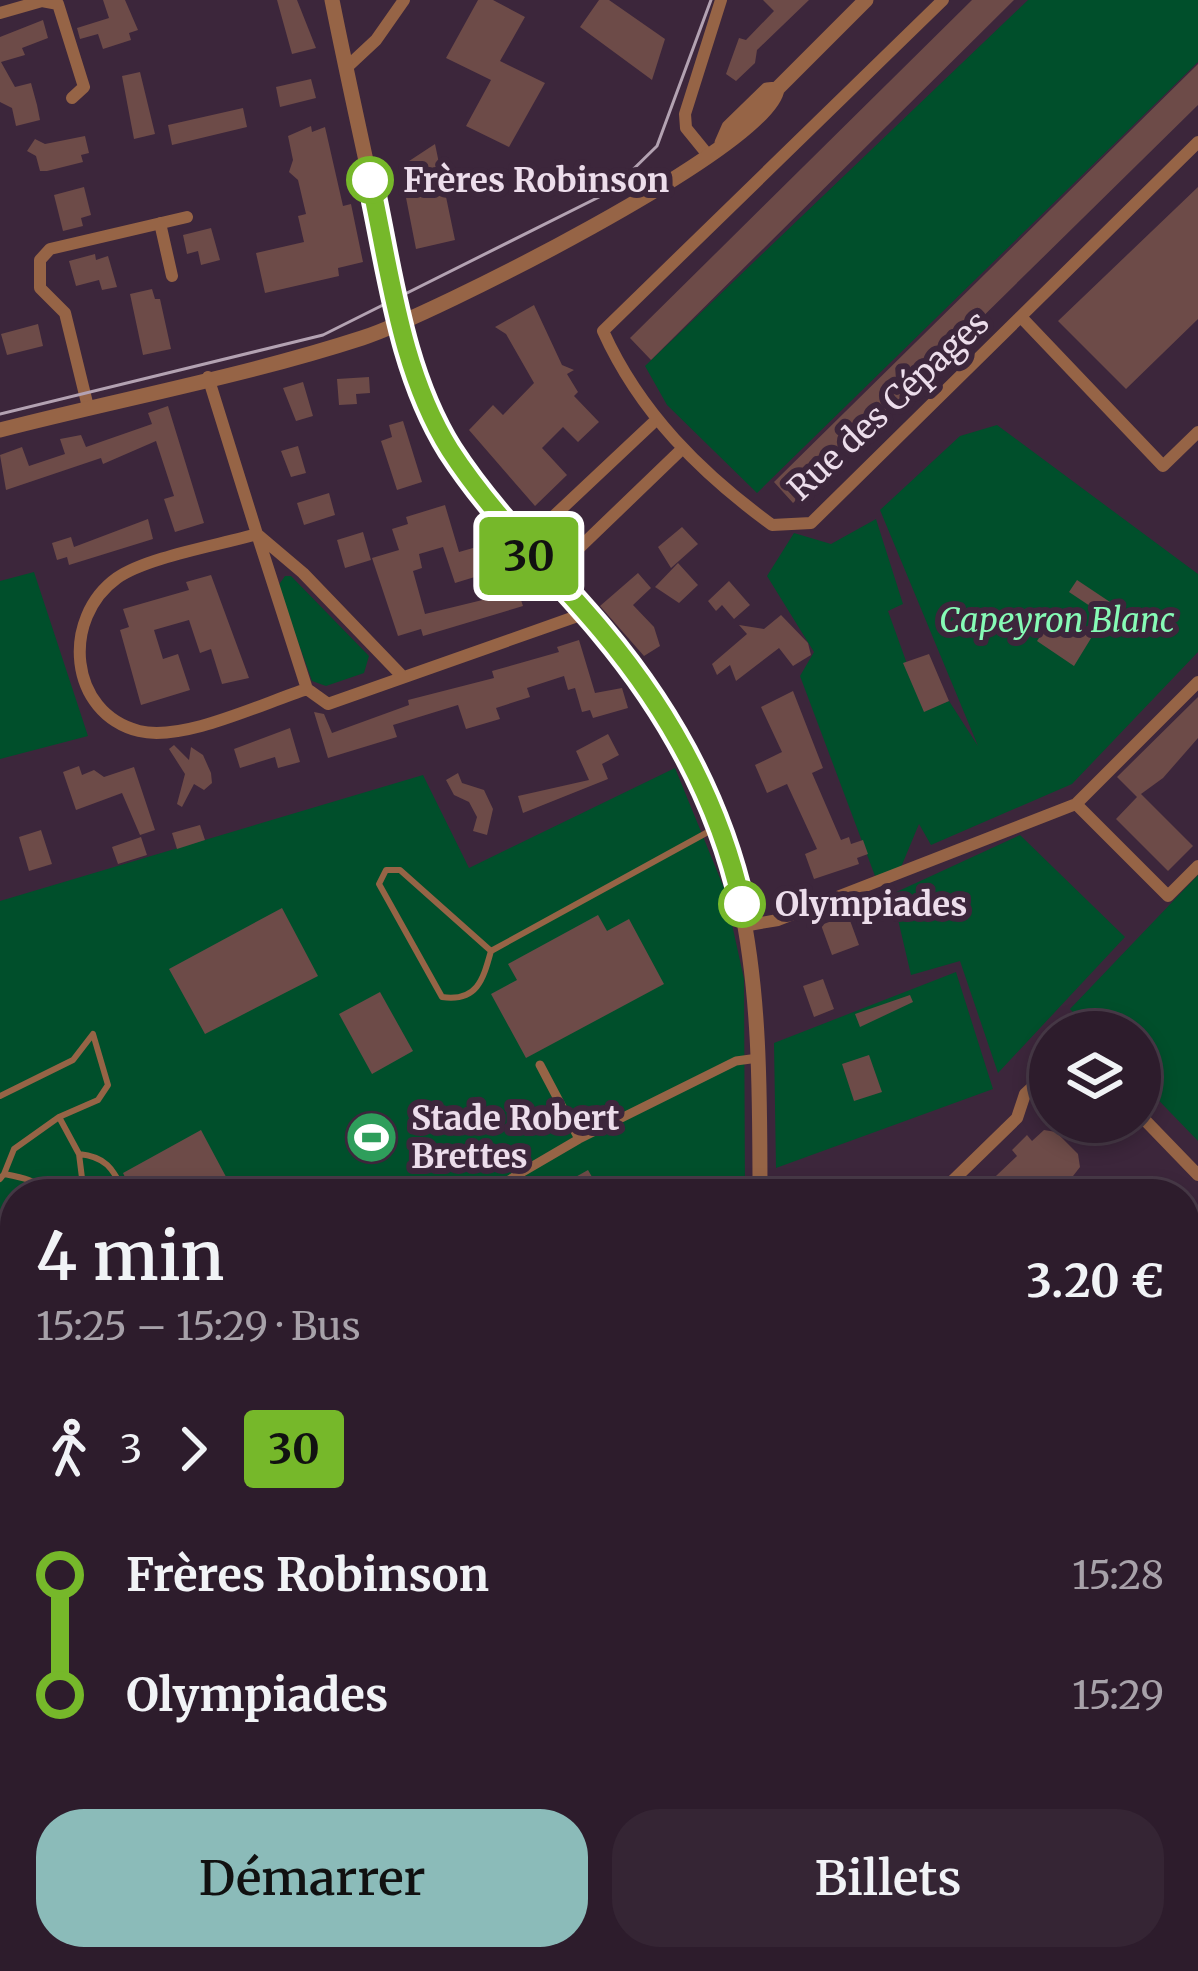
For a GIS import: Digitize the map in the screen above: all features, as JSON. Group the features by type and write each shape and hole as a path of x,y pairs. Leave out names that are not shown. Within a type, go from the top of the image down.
{"street":[{"path":"332,0 401,321 421,393 440,432 521,547 586,613 663,710 720,826 748,926 759,1058 760,1179"},
{"path":"346,68 376,40 404,0"},
{"path":"708,155 686,128 685,114 722,0"},
{"path":"0,430 359,339 401,321 651,194 708,155 722,143 728,128 767,90 777,89 866,0"},
{"name":"Rue des Cépages","path":"943,0 603,331 656,420 712,481 772,525 811,523 1198,142"},
{"path":"6,8 42,1 58,4 84,87 72,98"},
{"path":"88,407 65,313 40,287 40,260 50,249 188,217"},
{"path":"160,223 172,276"},
{"path":"1021,317 1163,466 1198,432"},
{"path":"208,376 307,688 328,704 586,613"},
{"path":"521,547 656,420"},
{"path":"549,578 683,448"},
{"path":"257,534 303,573 402,676"},
{"path":"257,534 120,576 87,616 78,658 84,684 100,707 141,732 177,732 307,688"},
{"path":"748,926 778,920 1076,804 1198,682"},
{"path":"1076,804 1168,896 1198,866"},
{"path":"510,1179 579,1138 736,1061 759,1058"},
{"path":"540,1065 579,1138"},
{"path":"954,1179 1016,1118 1029,1090"},
{"path":"1161,1137 1198,1175"}],"lane":[{"path":"491,951 400,870 386,870 379,884 442,997 466,997 482,985 491,951 720,826"},
{"path":"0,1096 73,1060 93,1034 108,1085 98,1100 59,1117 14,1149 2,1177"},
{"path":"59,1117 80,1154 83,1179"},
{"path":"80,1154 100,1156 118,1179"}],"green space":[{"path":"1028,0 1198,0 1198,62 757,493 667,405 645,366"},
{"name":"Capeyron Blanc","path":"997,425 1198,574 1198,652 1072,784 931,845 919,824 899,872 875,876 800,676 814,652 767,576 794,533 831,544 876,519 903,604 888,611 924,711 949,701 978,746 880,510 960,436"},
{"path":"34,572 88,736 0,759 0,581"},
{"path":"285,576 291,576 369,656 364,673 326,686 312,681 278,586"},
{"name":"Stade Robert Brettes","path":"675,768 724,888 744,979 745,1179 0,1179 0,901 423,775 469,868"},
{"path":"1020,835 1125,937 1056,1011 1029,1011 1029,1040 998,1073 960,961 911,975 892,894"},
{"path":"1198,875 1198,1141 1161,1103 1161,1011 1070,1009"},
{"path":"956,972 993,1089 776,1168 774,1043"}],"building":[{"path":"103,0 125,0 138,30 129,33 131,40 103,49 98,34 80,39 77,28 109,18"},
{"path":"277,0 297,0 316,48 292,54"},
{"path":"478,0 493,0 525,17 500,61 545,83 509,147 466,126 491,80 446,58"},
{"path":"599,0 609,0 665,39 652,80 580,27"},
{"path":"763,0 809,0 757,50 755,63 736,81 726,74 739,38 746,40 774,11"},
{"path":"972,0 1014,0 651,360 630,338"},
{"path":"43,20 48,38 22,48 25,55 1,62 15,87 31,83 37,105 40,120 16,126 12,108 0,102 0,37"},
{"path":"1198,64 1198,105 793,503 774,482"},
{"path":"140,72 155,134 134,139 122,76"},
{"path":"311,79 316,98 280,107 276,87"},
{"path":"243,108 247,127 172,145 168,125"},
{"path":"311,126 312,132 325,127 343,206 351,204 363,262 338,268 339,276 265,293 256,253 304,242 298,216 306,214 298,180 289,172 293,160 288,136"},
{"path":"85,136 89,153 81,155 83,162 40,171 36,156 27,151 35,139 45,144"},
{"path":"435,144 455,240 416,249 400,167"},
{"path":"84,187 91,215 81,218 83,226 63,231 54,195"},
{"path":"1198,187 1198,319 1126,389 1058,321"},
{"path":"211,228 220,260 201,265 198,251 187,254 183,235"},
{"path":"95,254 96,260 108,256 117,287 102,290 99,280 76,286 69,261"},
{"path":"152,289 155,299 160,299 171,349 143,355 130,294"},
{"path":"534,305 562,365 574,370 567,374 578,392 574,396 599,422 578,442 563,427 542,448 567,475 535,506 469,430 493,405 503,415 534,383 506,334 495,327"},
{"path":"38,324 43,346 7,355 1,334"},
{"path":"369,377 370,393 356,394 357,404 339,405 337,379"},
{"path":"303,382 313,416 296,421 283,388"},
{"path":"168,406 204,523 175,532 164,499 174,496 156,441 103,464 101,458 6,490 0,455 22,447 29,466 65,454 60,439 81,435 86,447 152,424 148,413"},
{"path":"403,421 422,482 397,490 381,441 392,437 389,425"},
{"path":"298,446 306,473 291,477 281,451"},
{"path":"329,493 335,515 304,525 297,503"},
{"path":"445,505 459,552 480,546 488,573 455,583 443,547 419,554 422,568 413,571 425,614 503,595 502,590 516,585 523,606 423,636 421,629 398,636 372,558 399,550 392,529 408,524 406,517"},
{"path":"148,519 153,539 69,565 67,557 57,560 52,543 71,537 74,547"},
{"path":"682,527 698,544 671,568 658,547"},
{"path":"363,532 371,560 345,568 337,540"},
{"path":"678,563 698,585 679,603 655,587"},
{"path":"638,573 651,588 633,605 654,627 660,646 644,656 600,606"},
{"path":"211,575 249,678 222,684 211,649 200,653 189,620 154,630 163,659 178,654 190,690 141,705 120,630 129,627 123,609 189,590 186,582"},
{"path":"1077,580 1113,604 1105,616 1069,592"},
{"path":"729,581 750,605 734,619 722,605 716,611 708,601"},
{"path":"1056,612 1093,635 1074,666 1037,641"},
{"path":"781,615 808,643 811,655 793,666 779,648 736,681 730,665 717,675 712,664 747,634 739,625 764,629"},
{"path":"579,640 595,693 622,688 628,708 593,718 590,710 582,712 575,688 568,690 564,676 527,688 530,697 496,708 500,719 466,729 458,705 393,725 397,737 328,758 314,712 324,714 332,733 409,705 408,700 494,678 492,671 559,652 557,647"},
{"path":"929,654 949,701 924,712 903,663"},
{"path":"793,691 823,768 812,773 841,840 849,837 851,844 863,840 868,854 857,858 859,864 814,879 805,854 817,849 787,784 767,793 755,765 782,752 761,707"},
{"path":"1198,697 1198,738 1163,778 1141,794 1193,846 1168,871 1116,819 1137,797 1117,777"},
{"path":"290,728 300,762 278,768 275,757 240,768 234,749"},
{"path":"608,734 619,755 602,764 608,779 523,813 518,796 589,780 576,751"},
{"path":"174,745 189,760 191,747 203,755 211,773 212,783 204,790 194,784 182,807 177,804 185,774 169,749"},
{"path":"79,766 82,775 94,770 104,777 134,767 155,830 140,835 122,793 76,810 63,772"},
{"path":"458,773 462,783 484,790 493,809 487,835 473,831 477,817 446,780"},
{"path":"200,825 205,840 177,849 172,833"},
{"path":"41,830 52,864 29,871 19,837"},
{"path":"141,837 147,855 118,864 112,847"},
{"path":"282,908 318,976 205,1034 169,969"},
{"path":"598,915 607,931 629,919 664,984 526,1058 491,994 517,980 508,964"},
{"path":"848,915 859,945 832,955 821,925"},
{"path":"823,979 834,1009 814,1017 803,986"},
{"path":"380,992 413,1051 372,1074 339,1014"},
{"path":"910,995 913,1002 860,1027 855,1014"},
{"path":"869,1055 882,1092 854,1101 842,1064"},
{"path":"201,1130 227,1179 126,1179 123,1173"},
{"path":"1027,1135 1029,1143 1067,1143 1078,1154 1080,1167 1071,1179 993,1179 1017,1156 1012,1150"},
{"path":"588,1170 593,1179 572,1179"}],"tram line":[{"path":"0,414 323,335 611,191 657,146 711,0"}],"bus line":[{"name":"30","path":"370,180 409,356 432,416 506,529 600,628 663,710 720,826 742,904"}],"place":[{"name":"Frères Robinson","path":"370,180"},
{"name":"Olympiades","path":"742,904"},
{"name":"Stade Robert Brettes","path":"372,1137"}]}
